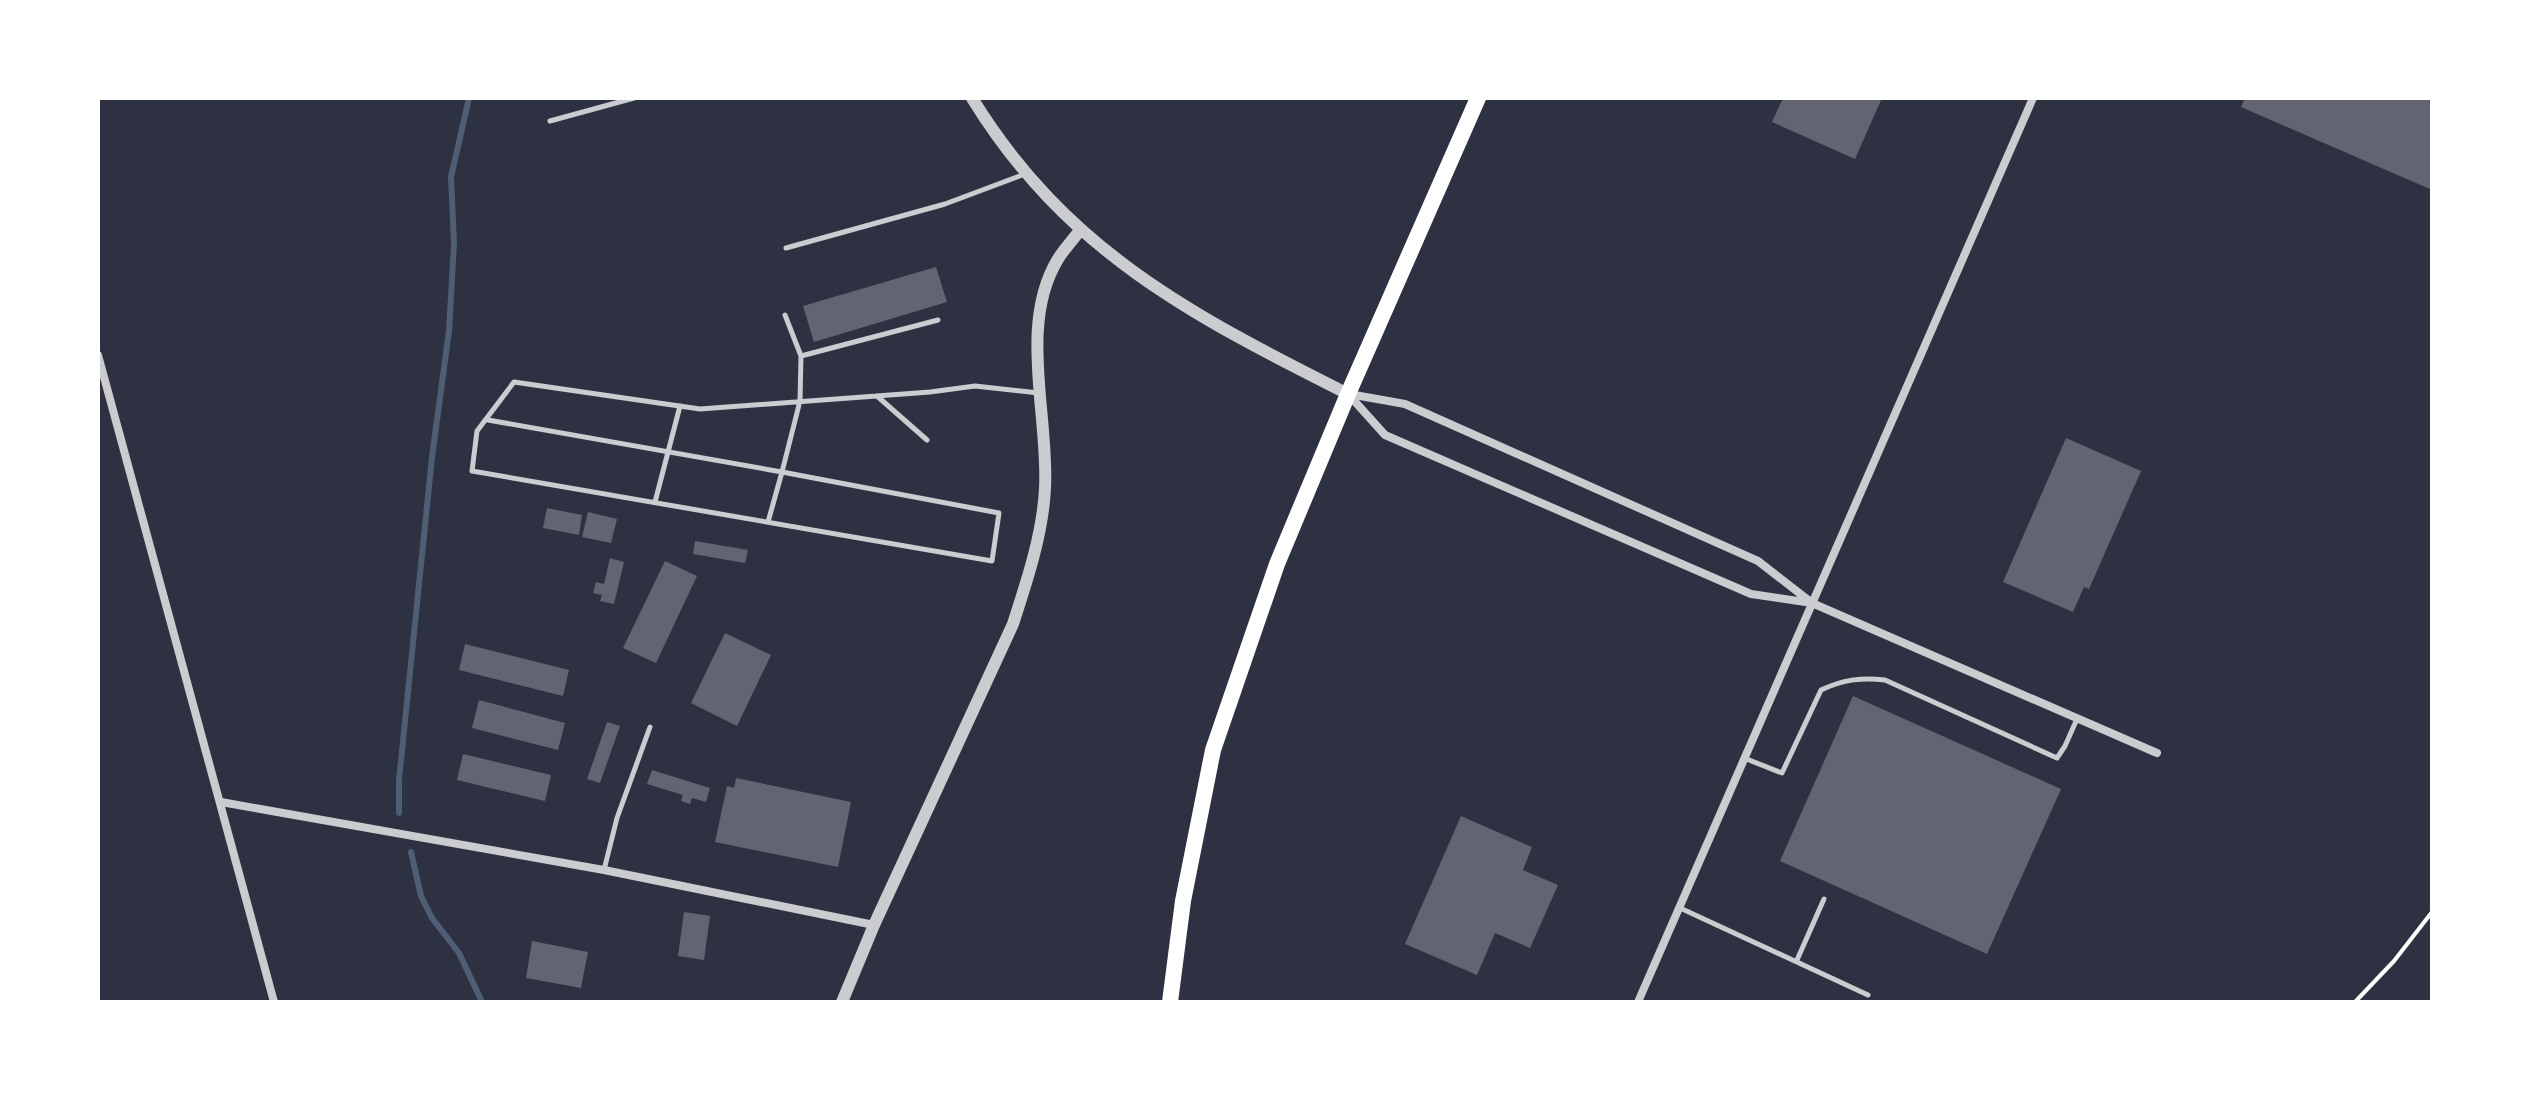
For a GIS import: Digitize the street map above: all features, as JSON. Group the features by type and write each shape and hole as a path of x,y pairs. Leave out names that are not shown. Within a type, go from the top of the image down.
{"main road":[{"path":"1170,1002 1183,901 1213,750 1277,564 1478,98"}],"street":[{"path":"972,98 1026,174 1080,230 1127,269 1187,309 1348,394 1405,404 1758,561 1812,603 2157,753"},
{"path":"1638,1002 2033,98"},
{"path":"842,1002 874,925 1013,624 1028,579 1045,491 1040,309 1057,261 1080,230"},
{"path":"98,355 274,1002"},
{"path":"1348,394 1385,435 1751,594 1812,603"},
{"path":"221,802 604,870 874,925"}],"lane":[{"path":"550,121 634,98"},
{"path":"786,248 945,204 1026,174"},
{"path":"768,522 800,401 801,356 785,315"},
{"path":"801,356 938,320"},
{"path":"488,420 999,513 992,561 472,471 477,431 514,382 700,409 975,386 1040,393"},
{"path":"877,396 927,440"},
{"path":"655,502 680,406"},
{"path":"1744,758 1782,773 1821,690 1841,680 1885,680 2057,758 2077,718"},
{"path":"604,870 617,818 650,727"},
{"path":"1797,960 1824,899"},
{"path":"1679,908 1868,995"}],"path":[{"path":"2355,1002 2394,961 2432,912"}],"building":[{"path":"1783,98 1882,98 1855,159 1772,122"},
{"path":"2245,98 2432,98 2432,190 2241,107"},
{"path":"936,267 947,302 814,342 803,306"},
{"path":"2066,438 2141,471 2089,589 2084,587 2073,612 2003,582"},
{"path":"547,508 582,515 579,535 543,528"},
{"path":"588,512 617,519 611,543 582,537"},
{"path":"695,541 748,550 745,563 693,554"},
{"path":"610,558 624,562 614,604 600,601 602,595 593,593 596,582 604,584"},
{"path":"665,561 697,576 656,663 623,648"},
{"path":"725,633 771,655 737,726 691,703"},
{"path":"465,644 569,670 563,696 459,670"},
{"path":"1853,696 2061,789 1987,954 1780,861"},
{"path":"479,700 565,723 558,750 472,728"},
{"path":"607,722 620,726 600,783 587,779"},
{"path":"463,754 551,775 545,801 457,780"},
{"path":"652,770 710,788 706,802 692,798 690,804 681,801 683,795 647,784"},
{"path":"736,778 851,802 838,867 715,842 727,786 734,788"},
{"path":"1461,816 1532,847 1523,870 1558,885 1530,948 1495,933 1477,975 1405,944"},
{"path":"684,912 710,916 704,960 678,956"},
{"path":"532,941 588,952 581,988 526,978"}],"waterway":[{"path":"399,813 399,780 432,457 449,331 454,244 451,177 469,98"},
{"path":"411,852 421,896 432,918 459,953 482,1002"}]}
